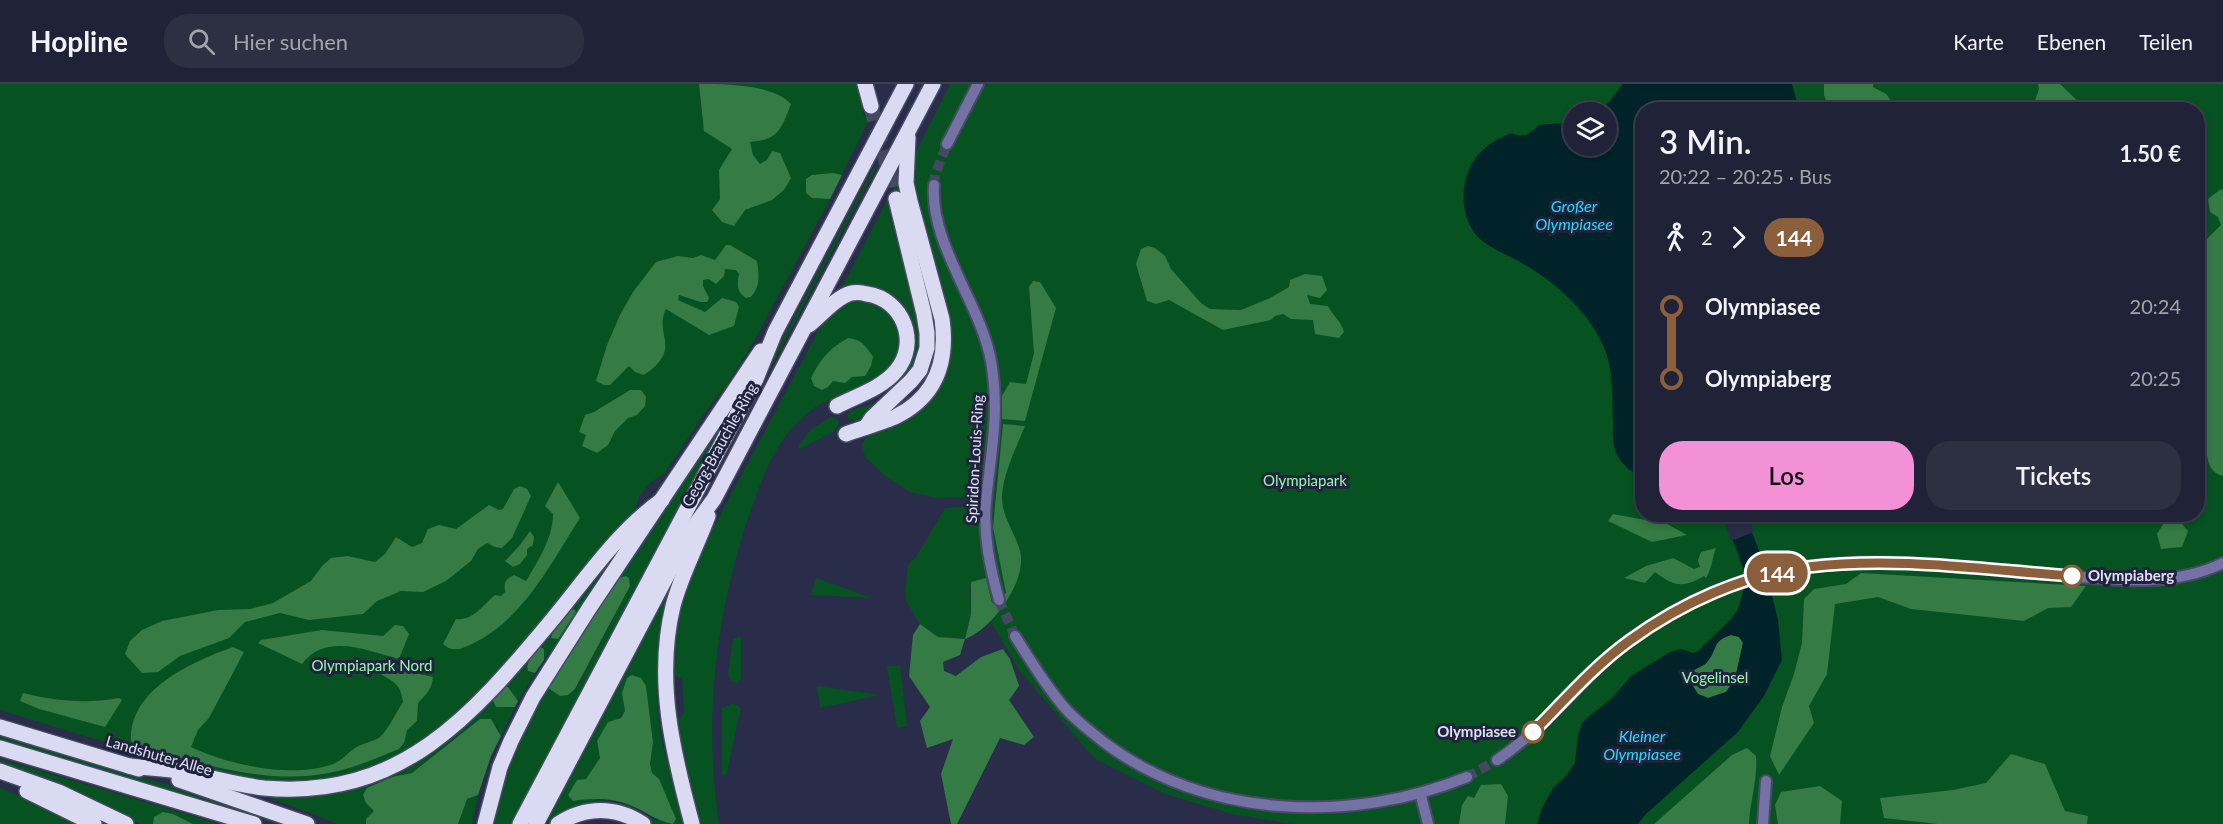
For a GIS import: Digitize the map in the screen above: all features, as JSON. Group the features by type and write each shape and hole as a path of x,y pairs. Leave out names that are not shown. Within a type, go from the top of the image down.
{"highway":[{"path":"865,84 871,106"},
{"name":"Georg-Brauchle-Ring","path":"520,824 756,379 776,332 906,84"},
{"name":"Georg-Brauchle-Ring","path":"536,824 690,532 714,499 933,84"},
{"path":"846,434 894,418 911,408 925,395 937,375 944,349 942,319 906,183 908,132"},
{"path":"866,427 872,418 920,370 927,348 927,333 896,199"},
{"path":"804,328 844,296 860,293 875,295 887,301 904,321 907,331 907,353 897,370 883,383 837,406 899,392"},
{"path":"485,824 500,767 533,697 744,374 776,332"},
{"path":"692,824 678,772 669,724 665,689 666,659 668,632 674,604 714,499"},
{"path":"129,766 182,772 263,788 291,789 333,786 371,776 393,767 429,746 468,713 547,625 641,514 662,500"},
{"name":"Landshuter Allee","path":"0,727 203,788 307,824"},
{"path":"0,748 254,824"},
{"path":"0,771 59,792 126,824"},
{"path":"0,778 94,824"},
{"path":"558,824 568,817 601,810 617,811 643,824"}],"street":[{"path":"947,144 978,84"},
{"name":"Spiridon-Louis-Ring","path":"934,185 933,199 942,237 976,316 991,359 996,398 996,421 986,503 986,544 999,600"},
{"path":"1497,760 1533,732 1601,664 1628,642 1681,608 1729,587 1779,572 1832,565 1891,563 2090,577 2154,579 2197,572 2223,563"},
{"path":"1015,636 1040,676 1065,708 1122,756 1178,786 1257,807 1322,812 1395,803 1421,796 1467,777"},
{"path":"1763,824 1766,781"},
{"path":"1421,796 1428,824"}],"green space":[{"name":"Olympiapark Nord","path":"0,84 856,84 864,115 870,117 830,199 754,341 725,388 712,402 664,474 651,482 639,496 636,508 516,651 467,705 436,733 390,761 365,771 312,781 259,780 230,775 84,736 0,710"},
{"path":"699,84 748,86 773,92 791,104 778,132 767,139 750,142 753,155 760,164 767,160 772,151 780,153 791,178 784,190 772,200 745,210 734,226 722,222 712,210 720,199 719,170 732,149 704,131"},
{"name":"Olympiapark","path":"950,84 2223,84 2223,824 1292,824 1232,814 1165,794 1094,758 1019,670 970,586 971,614 965,639 938,637 920,624 906,601 908,565 916,557 945,508 962,507 966,509 965,497 937,498 910,492 885,476 865,457 862,444 868,434 944,375 914,179 916,179 916,152"},
{"path":"1824,84 1873,84 1873,87 1886,94 1892,102 1826,102"},
{"path":"2038,84 2060,84 2079,102 2034,102 2039,89"},
{"path":"873,168 876,168 530,824 526,824"},
{"path":"833,173 842,175 830,199 812,198 806,193 806,179 812,175"},
{"path":"900,176 903,188 889,212 914,305 919,341 918,354 911,370 904,379 890,389 888,387 896,381 907,315 843,291 842,287"},
{"path":"2221,189 2223,191 2223,476 2216,473 2209,462 2207,426 2205,426 2205,241 2221,225 2218,217 2210,212 2208,199"},
{"path":"726,245 730,245 757,261 758,284 751,297 746,298 739,290 739,274 736,270 725,269 724,276 716,284 709,279 703,280 703,286 709,298 707,302 679,295 678,300 705,312 722,298 736,302 739,307 734,326 709,335 666,309 663,318 665,349 656,365 644,375 635,372 629,366 610,385 596,381 607,345 620,315 633,292 656,262 678,256 693,258 701,255 715,260"},
{"path":"1148,246 1155,248 1165,256 1171,269 1201,303 1210,309 1241,310 1289,287 1290,280 1305,274 1322,276 1327,290 1320,298 1307,295 1310,304 1328,306 1344,332 1339,338 1315,334 1313,320 1291,319 1283,314 1271,320 1223,330 1169,300 1156,304 1147,301 1136,264 1141,249"},
{"path":"1033,281 1040,282 1056,308 1025,421 1002,419 1002,396 1010,382 1026,384 1034,353 1029,287"},
{"path":"857,299 876,303 888,310 904,339 896,363 887,374 819,405 800,420 780,444 764,476 739,548 721,626 716,665 712,745 719,824 701,824 675,723 684,713 682,679 672,674 674,640 685,590 710,534 828,313 842,302"},
{"path":"848,338 863,344 873,357 865,376 852,377 845,383 833,381 822,390 814,386 811,378 822,359"},
{"path":"630,390 641,390 646,397 645,406 637,415 628,418 615,431 608,445 597,453 582,446 586,435 579,432 585,415"},
{"path":"738,398 512,824 491,824 505,773 535,710 548,688 560,696 576,689 630,586 620,579 615,579"},
{"path":"874,404 876,407 856,421 848,419 847,415 851,410"},
{"path":"831,417 837,419 839,423 835,431 800,449 798,447 811,429"},
{"path":"1003,424 1025,426 1008,469 1002,495 1006,517 1020,551 1019,576 1006,602 996,615 986,626 965,639 971,614 971,582 986,578 992,603 1000,600 1006,593 993,527"},
{"path":"558,482 580,518 547,571 521,605 490,634 461,649 447,647 443,644 456,619 468,618 495,595 501,596 505,592 506,582 514,575 526,581 544,549 550,532 553,514 545,506"},
{"path":"520,486 527,489 531,496 512,538 502,548 487,543 478,549 471,561 446,581 423,592 401,591 377,601 363,614 309,620 280,613 245,622 229,638 180,656 158,672 142,673 125,654 130,641 142,630 162,621 218,610 250,609 273,603 311,581 331,558 348,556 375,562 385,554 396,537 412,547 422,543 428,529 439,525 456,529 489,505 499,510 503,509 514,489"},
{"path":"1613,514 1635,518 1635,522 1667,524 1687,535 1652,542 1608,521"},
{"path":"2164,522 2182,522 2188,531 2182,547 2161,549 2157,534"},
{"path":"530,531 534,537 533,545 527,549 527,555 520,564 513,567 505,561"},
{"path":"624,544 552,652 549,651 544,660 544,649 536,644"},
{"path":"1716,548 1706,578 1704,576 1690,583 1679,584 1668,581 1655,572 1645,583 1624,578 1646,566 1673,558 1694,569 1700,567 1698,560 1701,552"},
{"path":"1861,573 2086,586 2071,607 2048,608 2024,621 1911,609 1878,597 1835,604 1827,674 1809,706 1814,723 1779,775 1770,756 1782,707 1802,643 1804,599 1814,589 1846,584"},
{"path":"626,576 629,578 630,586 575,689 568,695 560,696 548,688 615,579"},
{"path":"674,578 660,646 657,698 662,743 684,824 652,824 619,808 544,824 633,660","holes":["646,686 653,742 650,764 652,773 659,779 657,821 628,804 587,798 577,781 586,779 600,758 597,741 625,711 622,693"]},
{"path":"816,578 872,598 811,595"},
{"path":"574,609 576,612 558,639 551,638 559,620 565,613"},
{"path":"920,624 938,637 965,639 960,655 943,662 944,671 956,676 981,657 1003,649 1010,659 1019,686 1009,700 1034,737 1024,745 1000,738 957,824 951,824 941,774 953,739 927,748 920,721 930,707 909,676 913,635"},
{"path":"395,625 403,626 409,634 399,659 348,646 335,646 312,654 302,664 258,643 261,640 322,630 383,636"},
{"name":"Vogelinsel","path":"1731,635 1739,637 1743,643 1735,679 1726,692 1708,698 1698,694 1689,680 1691,672 1707,663 1718,642"},
{"path":"739,636 741,638 741,679 737,683 731,681 728,675 733,639"},
{"path":"536,644 544,649 544,660 535,673 528,671 527,666"},
{"path":"233,647 244,652 209,718 198,730 191,747 206,754 261,768 299,770 333,764 358,746 380,737 403,702 396,684 379,673 383,666 433,677 428,691 418,703 417,721 407,730 404,743 399,749 338,771 319,775 260,775 156,753 131,741 133,723 140,706 152,692 182,670"},
{"path":"531,654 529,671 535,673 518,701 508,688 500,686"},
{"path":"887,666 900,666 907,726 897,728"},
{"path":"632,675 641,678 646,686 653,742 650,764 652,773 659,779 676,819 673,824 616,801 587,799 573,801 568,795 577,780 586,779 600,758 597,741 608,722 621,718 625,711 622,693 627,678"},
{"path":"500,686 508,687 518,701 515,707 496,707 491,696"},
{"path":"817,686 880,695 820,708"},
{"path":"23,693 71,701 119,698 122,700 105,727 39,709 20,701"},
{"path":"491,696 504,708 515,707 501,736 496,725 480,719 412,774 392,777 363,795 366,803 374,811 366,819 366,824 338,824 260,794 368,781"},
{"path":"733,703 741,708 726,776 722,775 722,708"},
{"path":"480,719 491,719 501,736 491,756 478,795 467,799 458,824 366,824 366,819 374,811 366,803 363,795 367,788 392,777 412,773"},
{"path":"0,735 212,798 287,824 276,824 0,742"},
{"path":"1747,748 1756,756 1749,824 1654,824 1732,755"},
{"path":"2011,754 2045,764 2065,811 2088,816 2087,824 1938,824 1884,818 1880,798 1953,790 1986,783"},
{"path":"0,759 219,824 193,824 173,814 153,824 140,824 0,767"},
{"path":"1501,784 1508,796 1505,824 1459,824 1462,805 1468,796 1474,798 1481,785"},
{"path":"1820,786 1842,801 1840,824 1778,824 1775,805 1781,792"},
{"path":"0,787 78,824 0,824"},
{"path":"478,795 472,824 458,824 467,799"},
{"path":"163,812 173,814 193,824 153,824 154,817"}],"water":[{"name":"Großer Olympiasee","path":"1623,84 1792,84 1797,102 1635,102 1635,474 1624,465 1615,449 1610,370 1605,351 1594,329 1577,306 1556,286 1532,269 1480,239 1468,221 1464,198 1467,175 1478,155 1485,148 1512,133 1523,135 1530,133 1539,125 1563,123 1563,156 1617,156 1617,102 1609,102"},
{"name":"Kleiner Olympiasee","path":"1726,522 1748,522 1764,563 1778,620 1782,660 1764,696 1738,732 1646,814 1638,824 1537,824 1542,808 1553,788 1567,775 1575,762 1578,735 1582,723 1612,698 1631,676 1670,652 1681,649 1694,653 1698,651 1737,611 1744,589 1744,571","holes":["1731,635 1739,637 1743,643 1735,679 1726,692 1708,698 1698,694 1689,680 1691,672 1707,663 1716,645 1725,637"]}],"pier":[{"path":"1750,522 1754,532 1731,541 1725,524"}],"tunnel":[{"path":"871,106 896,199"},
{"path":"934,185 935,175 947,144"},
{"path":"999,600 1015,636"},
{"path":"1467,777 1497,760"}],"bus line":[{"name":"144","path":"1533,732 1601,664 1653,624 1704,597 1752,579 1801,568 1848,563 1891,563 2072,576"}],"place":[{"name":"Olympiaberg","path":"2072,576"},
{"name":"Olympiasee","path":"1533,732"}]}
